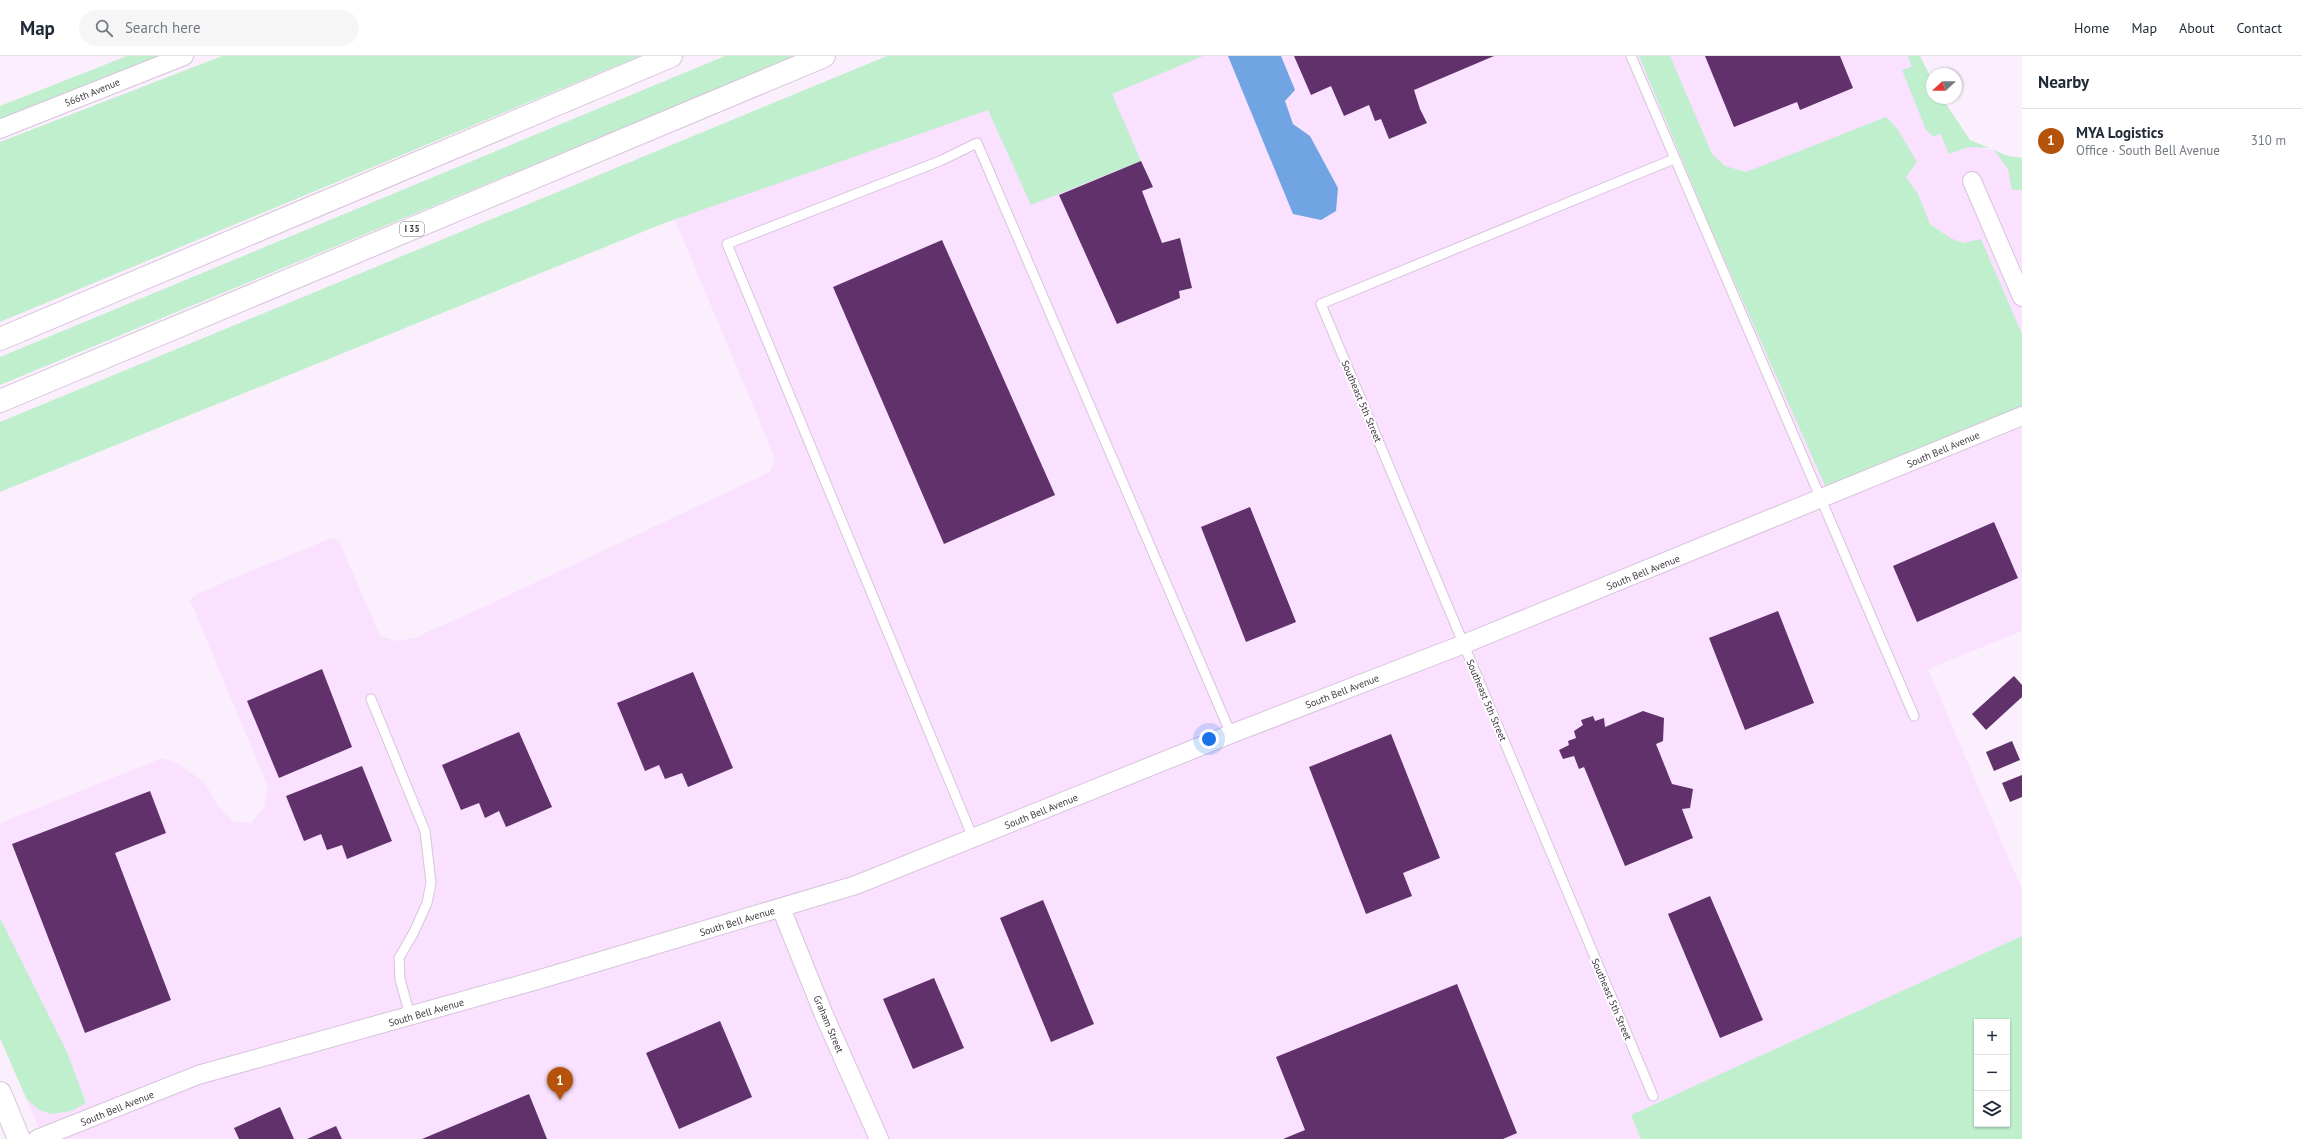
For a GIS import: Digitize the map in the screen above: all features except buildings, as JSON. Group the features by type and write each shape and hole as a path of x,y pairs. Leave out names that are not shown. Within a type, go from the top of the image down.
{"main road":[{"path":"0,339 671,56"},
{"name":"I 35","path":"0,400 824,56"},
{"path":"0,1094 19,1139"}],"street":[{"name":"566th Avenue","path":"0,129 184,56"},
{"path":"1972,181 2022,297"},
{"name":"South Bell Avenue","path":"37,1139 198,1075 540,980 856,885 1231,734 1464,644 2022,416"},
{"name":"Graham Street","path":"781,908 824,1014 880,1139"}],"lane":[{"path":"1631,56 1914,716"},
{"path":"973,838 727,244 940,161 977,143 1231,734"},
{"name":"Southeast 5th Street","path":"1653,1096 1321,304 1674,159"},
{"path":"371,699 425,831 426,839 431,883 427,903 414,932 399,958 400,979 410,1016"}],"shaded area":[{"path":"1069,56 1920,56 1926,68 1926,104 1945,104 1968,146 1994,150 2008,156 2022,158 2022,631 1928,669 2022,890 2022,936 1631,1115 1641,1139 43,1139 26,1098 39,1110 86,1103 67,1052 0,918 0,823 162,758 177,763 204,782 219,807 234,822 251,823 264,808 268,787 190,600 196,594 331,538 339,541 380,636 397,641 414,638 486,606 770,472 775,458 675,220"}],"green space":[{"path":"127,56 168,56 0,121 0,106"},
{"path":"222,56 640,56 0,322 0,142"},
{"path":"725,56 796,56 0,385 0,357"},
{"path":"887,56 1203,56 1112,94 1141,161 1031,205 988,110 662,224 0,492 0,422"},
{"path":"1639,56 1670,56 1712,154 1725,166 1746,172 1886,117 1897,128 1917,162 1906,177 1918,194 1930,224 1950,238 1964,243 1981,239 2022,334 2022,407 1827,490 1711,229"},
{"path":"1908,56 1920,56 1926,68 1926,104 1946,104 1970,140 1989,148 1968,147 1949,154 1940,133 1934,137 1926,130 1902,70 1912,67"},
{"path":"1994,150 2008,156 2022,158 2022,190 2012,190 2008,169"},
{"path":"0,918 67,1052 86,1103 71,1111 52,1114 39,1110 26,1098 0,1038"},
{"path":"2022,936 2022,1139 1641,1139 1631,1115"}],"water":[{"path":"1228,56 1281,56 1295,90 1285,101 1293,124 1310,136 1338,188 1336,211 1321,220 1293,214"}],"place":[{"name":"MYA Logistics","path":"560,1100"}]}
